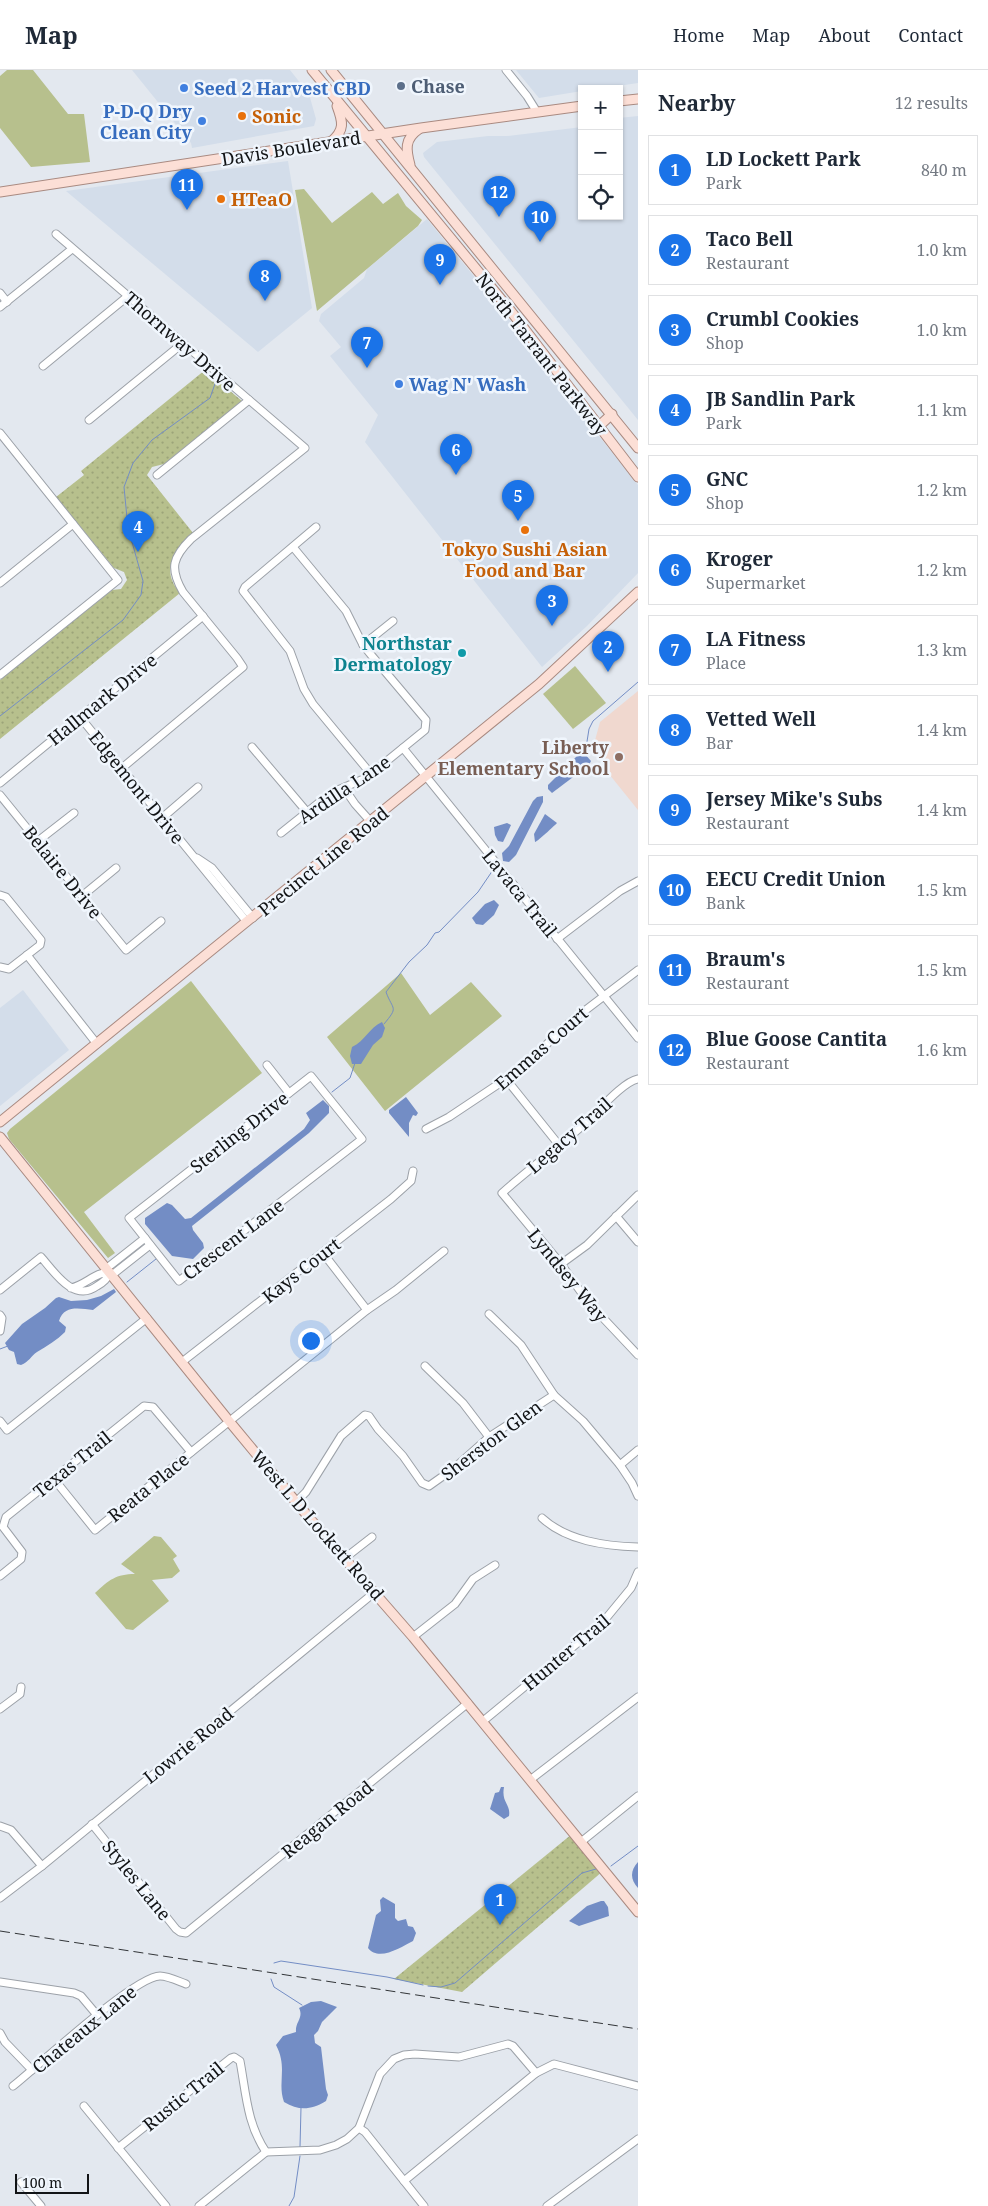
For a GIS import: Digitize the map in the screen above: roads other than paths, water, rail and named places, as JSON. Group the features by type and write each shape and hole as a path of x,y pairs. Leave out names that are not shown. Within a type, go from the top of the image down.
{"main road":[{"name":"North Tarrant Parkway","path":"312,70 515,316 638,477"},
{"name":"North Tarrant Parkway","path":"332,70 638,448"},
{"path":"331,142 341,130 343,121 333,96"},
{"path":"623,100 638,98"},
{"name":"Davis Boulevard","path":"0,192 421,128 578,107"},
{"path":"411,168 406,149 409,137 421,128"},
{"path":"515,316 526,308"},
{"path":"598,427 612,414"},
{"name":"Precinct Line Road","path":"0,1122 539,684 638,592"},
{"name":"West L D Lockett Road","path":"0,1136 229,1421 468,1703 638,1912"}],"street":[{"path":"506,70 537,112"},
{"name":"Thornway Drive","path":"56,234 305,448 191,539 180,550 175,561 177,582 203,616"},
{"path":"0,307 72,248"},
{"path":"0,293 7,302"},
{"path":"43,366 128,296"},
{"path":"89,420 183,344"},
{"path":"157,475 249,400"},
{"path":"0,433 118,580 0,676"},
{"path":"0,584 73,524"},
{"path":"316,527 245,587 243,591 290,651 304,689 314,704 371,774"},
{"path":"293,547 346,611 363,645 393,621"},
{"path":"122,768 243,668 203,616"},
{"name":"Hallmark Drive","path":"0,783 203,616"},
{"name":"Ardilla Lane","path":"281,833 331,793 371,774 425,730 426,720 363,645"},
{"name":"Edgemont Drive","path":"80,717 194,856 212,868 250,920"},
{"path":"252,746 307,812"},
{"name":"Lavaca Trail","path":"403,748 638,1038"},
{"path":"162,818 198,787"},
{"path":"344,788 354,804 371,822"},
{"name":"Belaire Drive","path":"0,795 126,950 161,921"},
{"path":"38,842 74,813"},
{"path":"82,896 116,868"},
{"path":"557,939 620,891 638,881"},
{"path":"0,895 6,897 41,940 40,945 9,969 0,968"},
{"path":"27,955 97,1044"},
{"name":"Emmas Court","path":"426,1129 506,1079 529,1061 557,1033 638,970"},
{"path":"267,1065 289,1093"},
{"name":"Sterling Drive","path":"150,1245 129,1218 311,1076 362,1139"},
{"path":"506,1079 559,1145"},
{"name":"Legacy Trail","path":"502,1193 633,1080 638,1080"},
{"name":"Crescent Lane","path":"150,1245 179,1281 362,1139"},
{"name":"Kays Court","path":"182,1362 392,1200 411,1181 413,1171"},
{"name":"Lyndsey Way","path":"502,1193 561,1264 588,1302 638,1355"},
{"path":"561,1264 587,1246 638,1195"},
{"path":"616,1216 638,1242"},
{"path":"110,1272 145,1238"},
{"path":"0,1290 41,1257 56,1275 71,1288 87,1283 102,1272 110,1272 150,1245"},
{"name":"Reata Place","path":"54,1479 95,1530 444,1250"},
{"path":"323,1253 367,1310"},
{"path":"489,1314 521,1346 554,1394 583,1420 620,1466 632,1483 638,1496"},
{"path":"0,1315 2,1318 0,1331"},
{"path":"0,1421 7,1430 147,1318"},
{"path":"425,1366 463,1403 489,1437"},
{"name":"Sherston Glen","path":"296,1502 306,1492 341,1436 365,1415 369,1416 378,1429 403,1456 422,1483 429,1486 453,1469 489,1437 554,1394"},
{"name":"Texas Trail","path":"0,1576 21,1559 22,1552 3,1527 6,1517 144,1406 153,1407 191,1452"},
{"path":"620,1466 638,1450"},
{"path":"542,1518 556,1528 576,1537 621,1546 638,1547"},
{"path":"345,1558 372,1537"},
{"path":"413,1637 454,1604 473,1579 495,1565"},
{"name":"Hunter Trail","path":"482,1722 602,1622 631,1588 638,1572"},
{"name":"Lowrie Road","path":"0,1898 42,1866 375,1592"},
{"path":"0,1709 20,1694 21,1687"},
{"path":"530,1780 638,1696"},
{"name":"Reagan Road","path":"185,1933 468,1703"},
{"path":"581,1842 638,1796"},
{"name":"Styles Lane","path":"92,1824 176,1929 185,1933"},
{"path":"0,1826 11,1830 42,1866"},
{"name":"Chateaux Lane","path":"13,2086 97,2015 148,1979 160,1976 186,1984"},
{"path":"0,1982 78,1994 97,2015"},
{"path":"0,2033 4,2042 32,2070"},
{"path":"199,2206 266,2152 325,2149 347,2139 359,2128 380,2074 394,2059 404,2055 459,2057 508,2044 514,2046 536,2073"},
{"name":"Rustic Trail","path":"118,2148 234,2057 240,2062 253,2128 266,2152"},
{"path":"404,2181 536,2073 554,2064 638,2086"},
{"path":"84,2106 166,2206"},
{"path":"359,2128 365,2132 424,2206"},
{"path":"547,2206 638,2139"},
{"path":"21,2182 41,2206"}],"water":[{"path":"580,753 584,753 591,761 589,765 552,793 548,789 548,785"},
{"path":"543,796 543,802 516,855 509,862 503,861 502,853 509,846 533,801 537,797"},
{"path":"545,814 557,823 535,842 534,834"},
{"path":"507,823 511,825 503,842 498,841 494,827"},
{"path":"494,900 499,905 494,915 483,925 476,924 472,918 485,904"},
{"path":"382,1022 385,1028 382,1037 373,1045 361,1064 352,1064 350,1056 352,1047"},
{"path":"406,1097 418,1113 416,1116 413,1115 409,1123 409,1137 389,1113 389,1110"},
{"path":"323,1100 329,1106 329,1113 309,1133 192,1226 203,1243 204,1248 193,1259 172,1256 145,1224 145,1218 167,1203 172,1205 185,1219 191,1218 304,1129 310,1120 306,1113"},
{"path":"114,1289 116,1292 93,1310 73,1309 65,1312 59,1321 66,1327 65,1332 26,1362 21,1365 17,1364 14,1352 9,1350 5,1343 22,1324 56,1298 59,1297 71,1301 87,1300 101,1296"},
{"path":"501,1787 504,1787 504,1797 509,1809 509,1816 504,1819 490,1809 495,1793 499,1792"},
{"path":"638,1862 638,1888 632,1875"},
{"path":"383,1897 395,1904 395,1918 398,1921 406,1919 408,1926 413,1927 416,1933 413,1941 396,1950 378,1954 368,1948 376,1915 381,1911 380,1900"},
{"path":"604,1901 608,1907 609,1916 579,1926 569,1921 587,1906"},
{"path":"321,2001 337,2007 322,2022 314,2035 315,2043 321,2047 328,2095 326,2101 310,2108 295,2107 284,2102 281,2088 282,2068 280,2053 276,2045 283,2036 296,2032 300,2017 299,2008 311,2002"}],"waterway":[{"path":"0,716 123,620 141,595 143,581 128,528 124,487 133,463 152,440 210,398 216,381"},
{"path":"585,754 589,729 593,721 638,682"},
{"path":"384,1024 393,1011 386,992 409,962 427,945 435,933 439,932 478,892 495,867"},
{"path":"332,1092 350,1078 355,1063"},
{"path":"127,1282 156,1259"},
{"path":"0,1349 8,1346"},
{"path":"611,1866 638,1846"},
{"path":"428,1986 441,1987 455,1983 582,1873 596,1869"},
{"path":"274,1963 281,1961 387,1977 423,1985"},
{"path":"271,1979 274,1987 302,2005"},
{"path":"300,2147 301,2108"},
{"path":"289,2206 294,2197 300,2156"}],"railway":[{"path":"0,1931 638,2029"}],"place":[{"name":"Chase","path":"401,86"},
{"name":"Seed 2 Harvest CBD","path":"184,88"},
{"name":"Sonic","path":"242,116"},
{"name":"P-D-Q Dry Clean City","path":"202,121"},
{"name":"HTeaO","path":"221,199"},
{"name":"Braum's","path":"187,210"},
{"name":"Blue Goose Cantita","path":"499,217"},
{"name":"EECU Credit Union","path":"540,242"},
{"name":"Jersey Mike's Subs","path":"440,285"},
{"name":"Vetted Well","path":"265,301"},
{"name":"LA Fitness","path":"367,368"},
{"name":"Wag N' Wash","path":"399,384"},
{"name":"Kroger","path":"456,475"},
{"name":"GNC","path":"518,521"},
{"name":"Tokyo Sushi Asian Food and Bar","path":"525,530"},
{"name":"JB Sandlin Park","path":"138,552"},
{"name":"Crumbl Cookies","path":"552,626"},
{"name":"Northstar Dermatology","path":"462,653"},
{"name":"Taco Bell","path":"608,672"},
{"name":"Liberty Elementary School","path":"619,757"},
{"name":"LD Lockett Park","path":"500,1925"}]}
